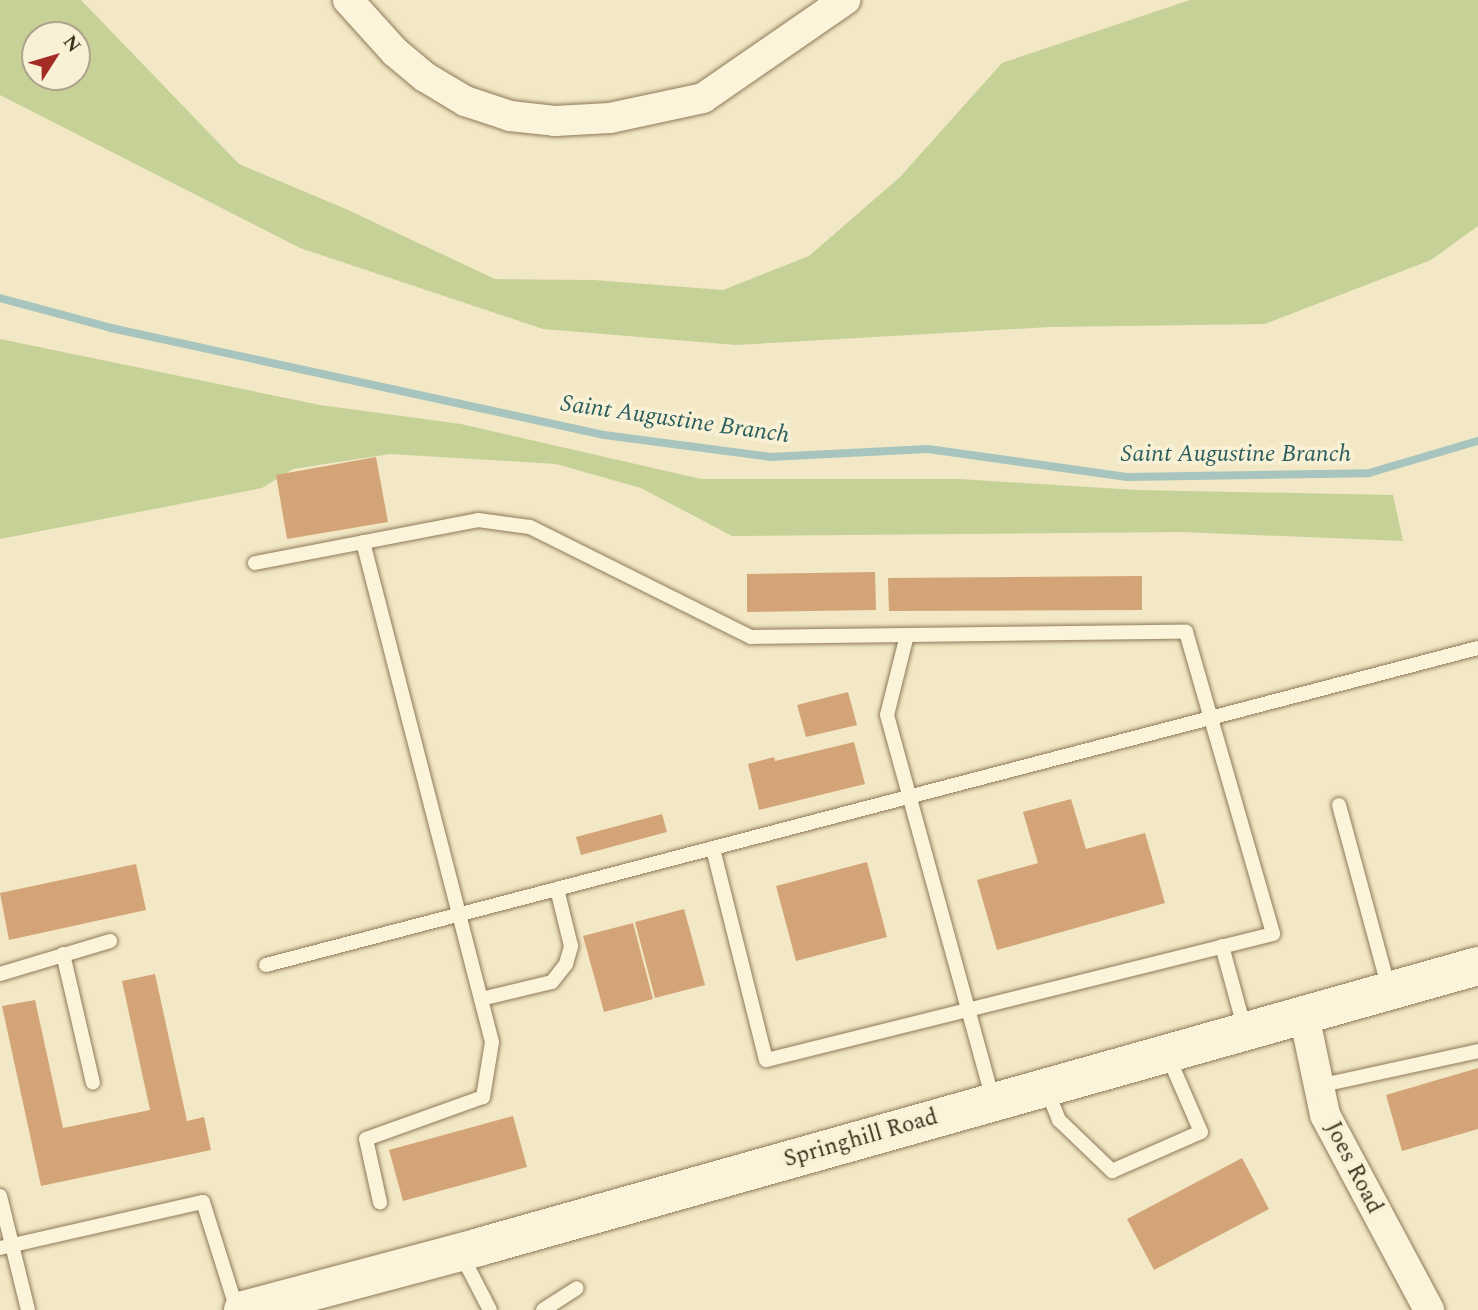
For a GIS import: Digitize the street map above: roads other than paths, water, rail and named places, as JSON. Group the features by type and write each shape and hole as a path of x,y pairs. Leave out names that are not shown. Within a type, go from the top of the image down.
{"main road":[{"name":"Springhill Road","path":"243,1310 460,1252 1478,966"}],"street":[{"path":"348,0 371,28 425,77 465,102 490,111 555,121 596,118 704,98 845,0"},
{"name":"Joes Road","path":"1304,1015 1325,1115 1429,1310"}],"lane":[{"path":"255,563 478,520 530,527 751,637 1186,632 1273,934 766,1060 713,849"},
{"path":"363,542 492,1042 483,1097 366,1139 380,1202"},
{"path":"907,635 887,715 994,1101"},
{"path":"266,965 1478,648"},
{"path":"1339,805 1389,991"},
{"path":"481,999 552,982 566,964 570,946 557,889"},
{"path":"0,974 110,941"},
{"path":"1222,946 1245,1031"},
{"path":"63,954 93,1083"},
{"path":"1318,1086 1478,1052"},
{"path":"1045,1087 1059,1120 1112,1171 1201,1132 1167,1053"},
{"path":"0,1196 6,1246 28,1310"},
{"path":"6,1246 203,1202 237,1310"},
{"path":"460,1252 490,1310"},
{"path":"543,1310 577,1288"}],"waterway":[{"name":"Saint Augustine Branch","path":"0,298 111,328 604,435 770,457 928,449 1127,477 1369,473 1478,441"}]}
